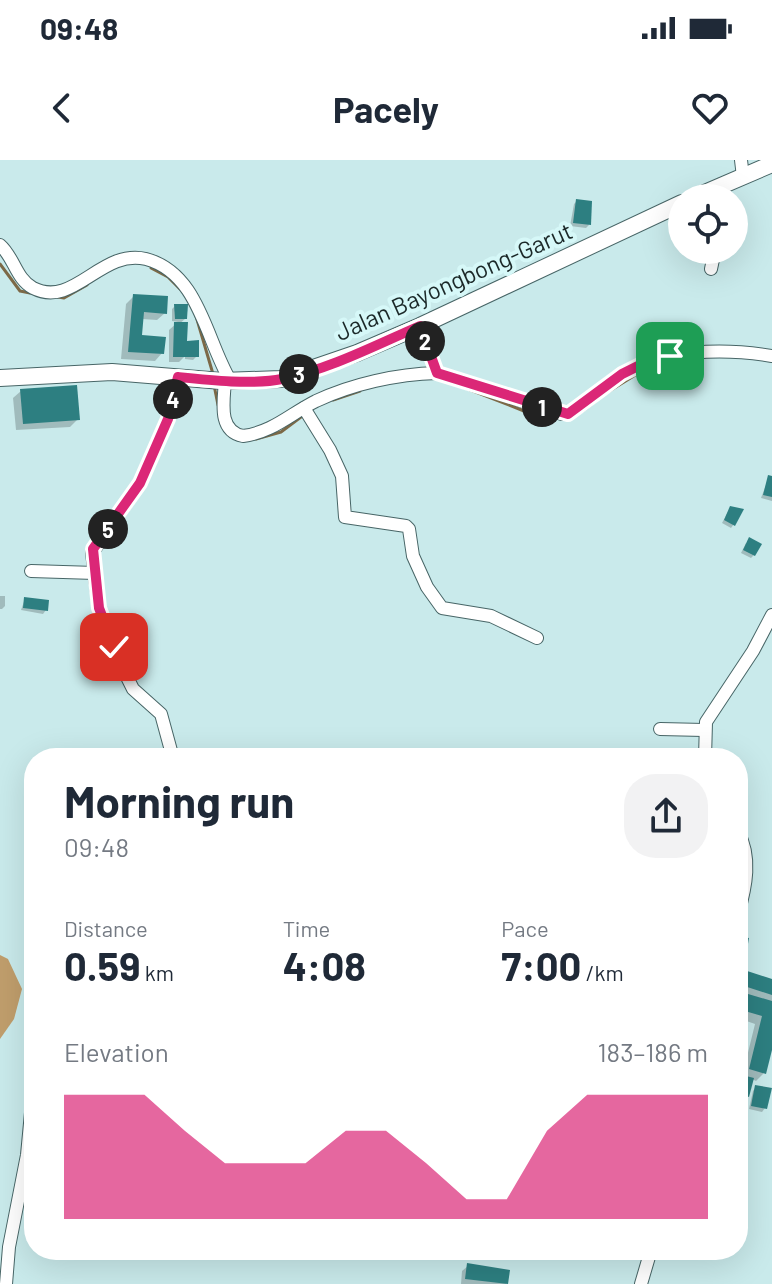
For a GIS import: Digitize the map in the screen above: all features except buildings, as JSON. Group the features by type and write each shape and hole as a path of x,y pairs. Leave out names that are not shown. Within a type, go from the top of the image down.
{"main road":[{"path":"742,168 772,164"},
{"name":"Jalan Bayongbong-Garut","path":"0,378 112,372 267,381 291,376 357,353 420,326 668,210"}],"street":[{"path":"0,245 24,282 39,291 68,289 109,263 127,258 144,259 161,265 197,303 226,380 224,419 236,435 267,430 354,387 409,375 437,373 568,414 600,388 644,363 702,352 772,356"},
{"path":"711,269 712,264"},
{"path":"420,326 437,373"},
{"path":"170,748 161,714 133,689 119,661 99,608 93,549 140,483 168,419 178,377"},
{"path":"307,412 342,476 345,517 406,526 413,556 427,587 442,608 491,616 537,638"},
{"path":"31,571 95,573"},
{"path":"705,748 706,722 753,651 772,615"},
{"path":"660,729 704,730"},
{"path":"6,1284 9,1247 24,1170"},
{"path":"641,1284 648,1260"}],"shaded area":[{"path":"0,955 8,959 22,989 14,1019 0,1039"}],"waterway":[{"path":"0,264 20,291 30,293"},
{"path":"151,268 168,277 180,289"},
{"path":"58,297 64,298 87,285"},
{"path":"196,316 213,374"},
{"path":"603,395 637,374 660,365"},
{"path":"214,385 218,405"},
{"path":"468,389 524,411 552,416"},
{"path":"333,400 360,391"},
{"path":"256,439 281,432 305,414"}],"route":[{"path":"114,647 99,608 92,553 140,483 168,419 178,377 222,381 281,379 357,353 420,326 437,373 568,414 622,374 644,363 670,356"}]}
